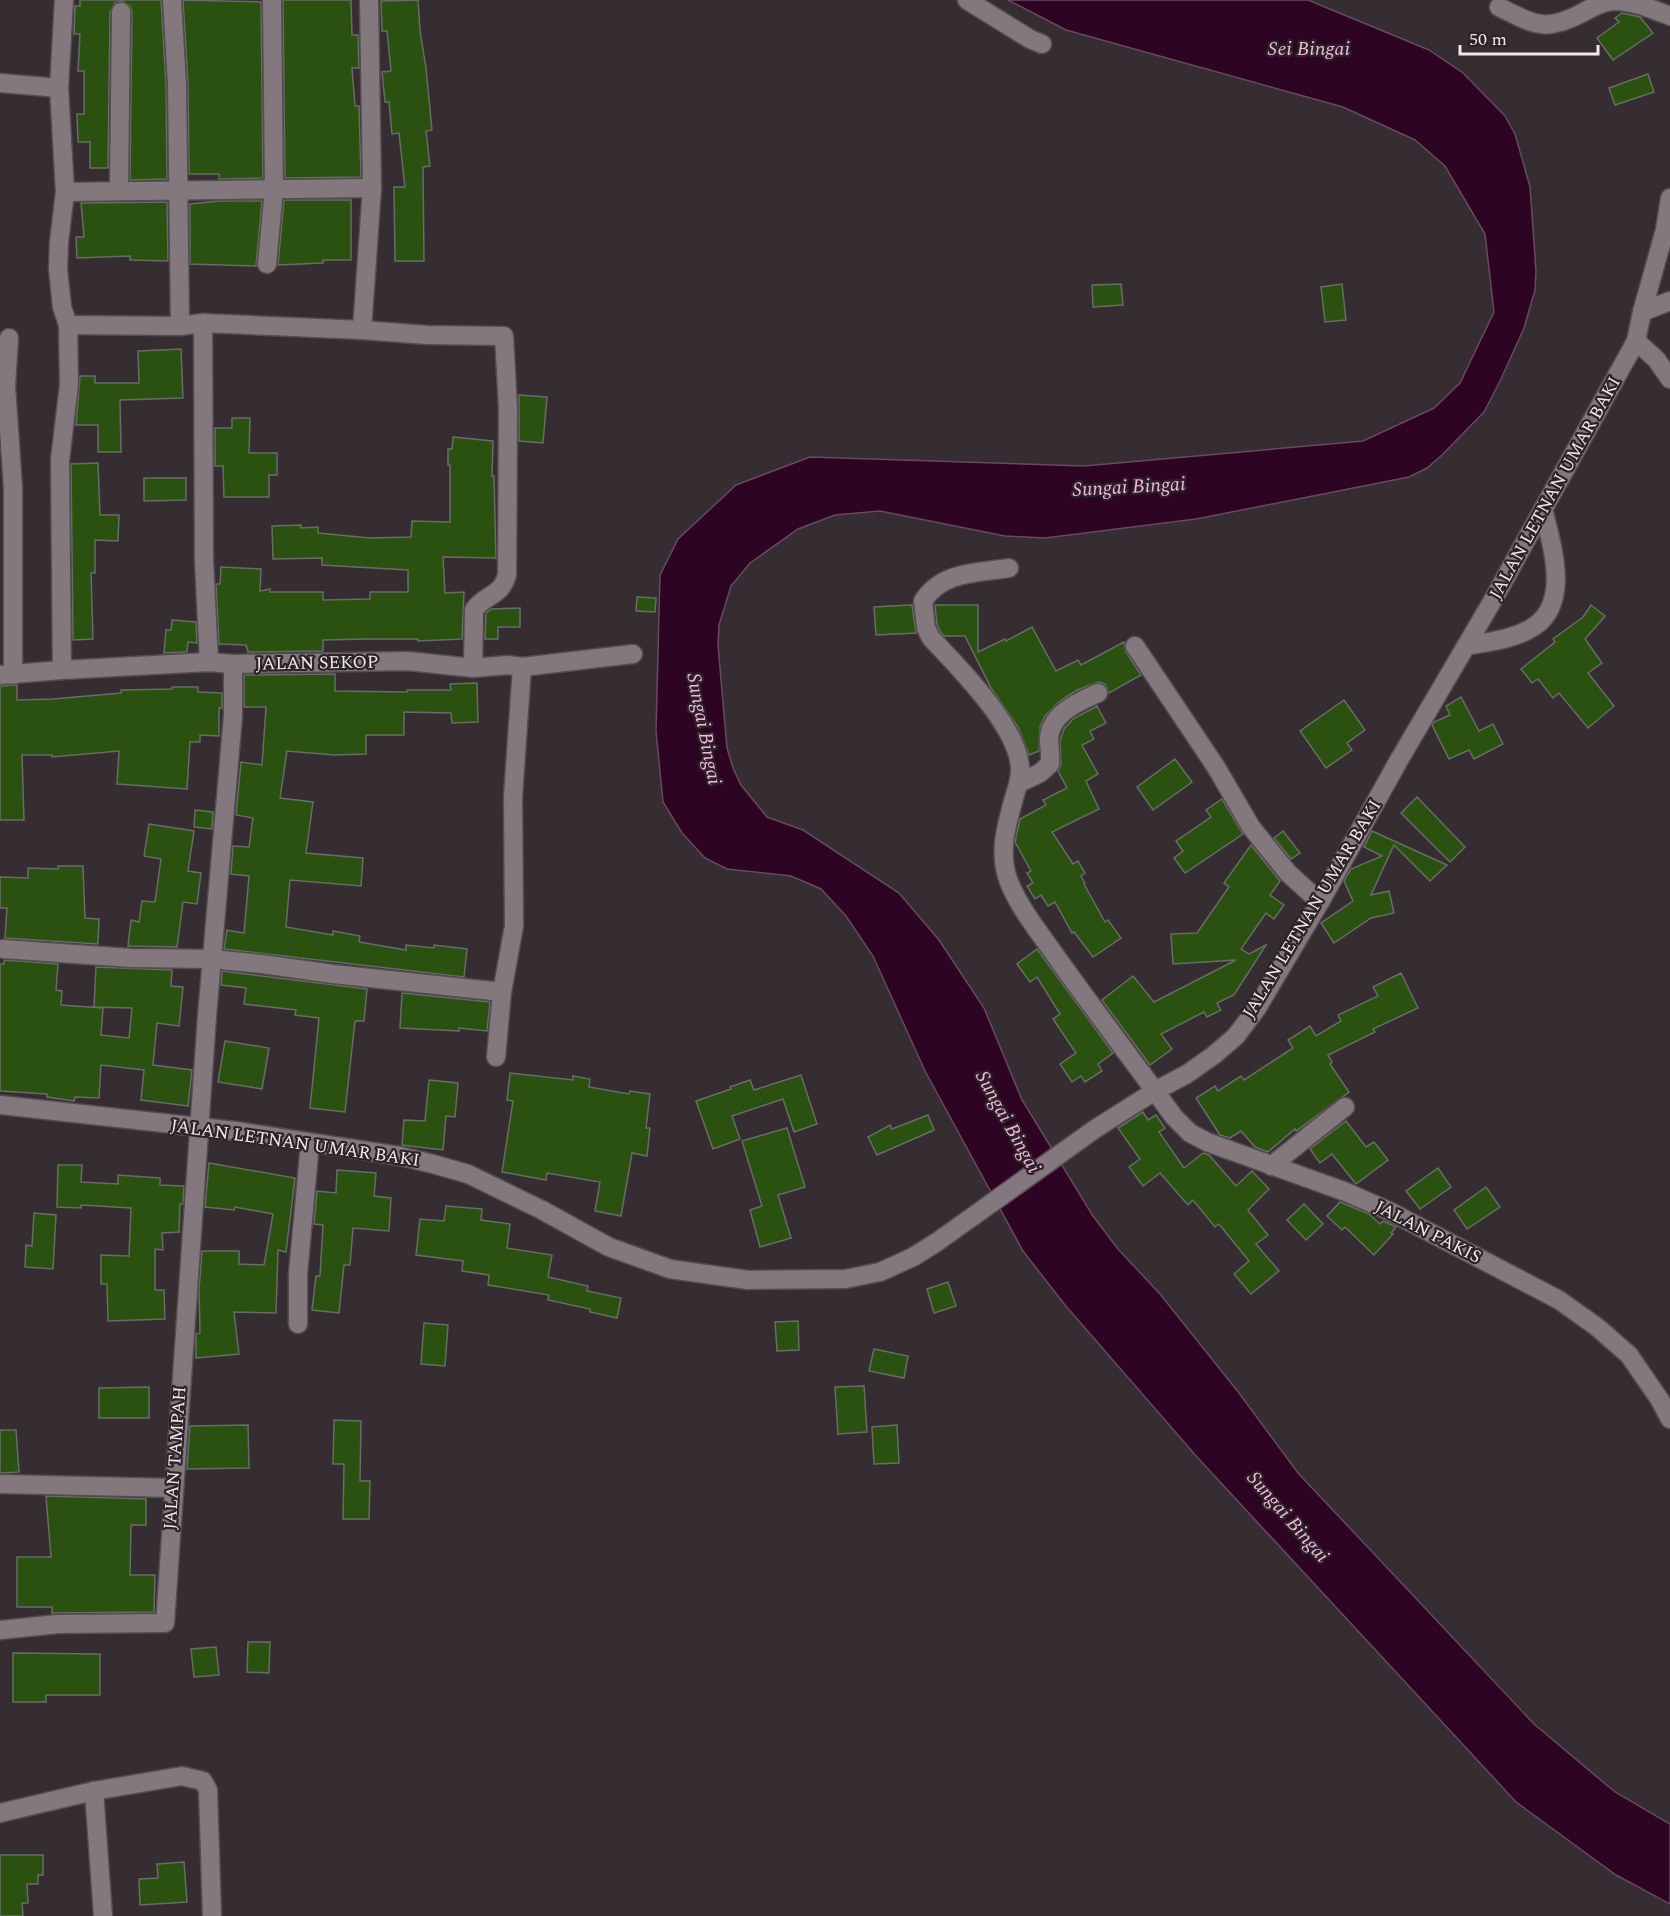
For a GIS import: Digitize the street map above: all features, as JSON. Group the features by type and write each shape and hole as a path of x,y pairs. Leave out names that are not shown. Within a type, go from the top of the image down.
{"street":[{"path":"62,670 60,460 69,386 68,325 62,307 58,269 65,192 59,88 64,0"},
{"path":"172,0 179,190 180,326"},
{"path":"267,264 274,189 272,0"},
{"path":"362,330 372,188 369,0"},
{"path":"968,0 1030,39 1042,44"},
{"path":"1499,7 1543,26 1571,18 1611,0 1625,1 1670,16"},
{"path":"119,190 121,12"},
{"path":"0,82 59,88"},
{"path":"65,192 372,188"},
{"name":"JALAN LETNAN UMAR BAKI","path":"0,1105 236,1131 400,1156 468,1174 542,1210 609,1247 670,1269 748,1280 845,1279 880,1272 937,1242 1095,1129 1155,1091 1187,1074 1214,1055 1236,1036 1257,1008 1466,646 1636,341 1665,230 1670,198"},
{"path":"1642,312 1670,301"},
{"path":"68,325 180,326 203,324 362,330 427,336 504,336 508,408 507,575 500,590 474,610 473,668"},
{"path":"203,324 204,560 209,662"},
{"path":"7,675 13,488 6,386 9,338"},
{"path":"1636,341 1656,359 1670,379"},
{"path":"1466,646 1507,638 1530,630 1547,616 1554,603 1556,583 1552,548 1543,509"},
{"name":"JALAN PAKIS","path":"1009,568 949,578 929,591 923,600 926,628 931,638 978,688 1015,746 1020,767 1019,783 1003,843 1004,864 1022,908 1079,990 1174,1117 1190,1133 1217,1146 1346,1192 1389,1210 1559,1300 1597,1327 1629,1355 1660,1400 1670,1419"},
{"path":"1135,646 1216,767 1257,835 1288,873 1320,902"},
{"name":"JALAN SEKOP","path":"7,675 209,662 233,664 408,662 473,668 522,666 633,654"},
{"name":"JALAN TAMPAH","path":"0,1630 58,1624 165,1623 211,959 233,716 233,664"},
{"path":"496,1057 502,992 514,926 513,797 522,666"},
{"path":"1019,783 1040,773 1050,764 1050,730 1058,717 1080,700 1098,693"},
{"path":"3,949 131,958 211,959 502,992"},
{"path":"1271,1166 1345,1107"},
{"path":"298,1324 298,1274 310,1143"},
{"path":"0,1484 173,1488"},
{"path":"0,1813 94,1791 182,1776 203,1781 208,1790 212,1916"},
{"path":"94,1791 103,1916"}],"water":[{"name":"Sei Bingai","path":"1008,0 1308,0 1429,50 1463,73 1505,116 1515,134 1530,187 1536,271 1535,290 1524,328 1484,412 1427,468 1409,477 1196,519 1045,538 1005,536 880,511 835,515 798,529 750,563 731,586 719,625 718,645 727,748 733,768 741,785 767,817 803,830 899,893 939,940 984,1008 1022,1100 1093,1216 1118,1249 1160,1294 1239,1393 1298,1473 1534,1724 1615,1792 1670,1824 1670,1904 1616,1875 1516,1802 1197,1457 1065,1305 1023,1251 925,1071 873,956 846,916 821,889 791,876 727,869 705,858 682,833 663,802 656,731 660,575 678,539 736,485 810,457 1084,466 1363,441 1434,408 1460,383 1494,312 1485,234 1445,166 1415,140 1343,107 1066,30"}],"building":[{"path":"80,0 161,0 166,84 167,179 130,180 132,12 130,6 122,1 115,3 110,12 108,168 90,168 90,142 78,142 77,114 84,114 84,71 78,71 80,34 74,34 75,6 80,6"},
{"path":"183,0 261,2 263,178 219,179 219,174 189,174 188,83"},
{"path":"283,0 351,0 352,35 358,35 359,68 352,68 355,106 359,106 361,177 285,178"},
{"path":"418,0 432,130 426,131 430,166 423,167 424,261 395,261 394,187 405,187 399,133 392,134 389,102 385,102 382,72 391,71 387,31 382,31 381,1"},
{"path":"1622,13 1640,17 1653,33 1613,60 1597,38 1619,22 1615,18"},
{"path":"1648,74 1654,92 1615,105 1609,88"},
{"path":"284,200 351,200 351,260 323,260 323,263 278,265"},
{"path":"262,201 256,266 190,264 190,204"},
{"path":"167,202 168,261 130,260 130,256 77,258 76,237 84,237 81,203"},
{"path":"1121,284 1123,305 1093,307 1092,285"},
{"path":"1342,284 1346,320 1325,322 1321,287"},
{"path":"181,349 183,398 120,400 121,452 98,452 98,425 76,425 80,376 95,376 95,383 139,383 138,351"},
{"path":"519,395 547,397 543,443 519,441"},
{"path":"232,418 250,418 249,453 277,453 277,475 269,475 269,497 224,497 223,466 215,466 215,428 232,428"},
{"path":"453,437 493,441 492,476 494,476 496,558 443,557 445,593 464,592 462,639 323,640 323,651 248,652 246,645 219,644 216,584 220,584 221,567 261,569 260,591 270,589 270,592 323,592 323,600 370,599 370,592 408,592 408,570 322,565 322,558 273,559 272,526 318,527 318,533 370,538 411,537 412,521 450,522 448,449 452,449"},
{"path":"98,463 100,515 119,515 118,541 95,540 95,573 91,573 93,639 73,640 71,464"},
{"path":"144,478 186,478 186,500 144,501"},
{"path":"637,597 656,598 655,612 636,611"},
{"path":"912,605 916,633 876,635 874,607"},
{"path":"935,605 978,605 978,652 1032,627 1056,671 1078,660 1081,665 1124,642 1126,652 1141,675 1109,693 1105,684 1099,682 1077,690 1060,701 1045,716 1040,727 1039,751 1029,755 1018,727 991,688 965,636 944,636 940,631 937,625"},
{"path":"1591,605 1605,616 1585,639 1602,663 1588,673 1614,706 1588,728 1559,693 1553,698 1538,679 1532,683 1521,669 1555,642 1553,639 1583,617"},
{"path":"520,608 520,627 498,627 498,639 485,639 486,613 492,609"},
{"path":"172,620 196,622 197,643 188,642 187,652 164,653 166,630 171,630"},
{"path":"335,674 335,691 451,690 450,684 477,683 478,722 452,723 451,713 404,712 404,735 366,735 366,754 334,755 287,751 280,798 313,802 306,853 363,858 361,886 290,880 286,927 333,935 333,931 360,936 359,942 406,950 406,945 434,948 434,945 467,949 464,977 224,949 227,930 244,933 249,876 231,874 233,846 249,847 253,818 236,815 241,762 262,765 266,707 244,707 244,675"},
{"path":"17,685 17,700 53,699 121,693 121,690 172,689 172,687 198,687 198,692 222,693 222,708 219,708 219,736 200,735 200,742 190,742 187,789 117,784 119,751 52,757 52,755 22,755 24,820 0,820 0,686"},
{"path":"1461,697 1479,731 1493,724 1503,744 1474,759 1469,750 1449,759 1432,725 1450,715 1446,706"},
{"path":"1344,700 1365,730 1347,743 1352,750 1326,768 1300,731"},
{"path":"1097,706 1106,723 1090,731 1094,739 1082,745 1098,774 1086,781 1099,809 1052,832 1073,864 1078,861 1085,873 1081,876 1084,884 1105,922 1108,920 1121,938 1093,957 1074,932 1072,933 1055,902 1048,906 1041,895 1035,899 1027,886 1033,883 1027,873 1031,871 1015,842 1020,819 1046,805 1043,800 1067,788 1058,771 1061,765 1060,741 1064,729 1073,719"},
{"path":"1175,759 1192,782 1153,810 1137,787"},
{"path":"1417,797 1465,847 1450,862 1401,813"},
{"path":"1222,799 1243,834 1185,873 1174,858 1183,851 1176,841 1211,817 1206,810"},
{"path":"195,810 213,812 212,829 194,827"},
{"path":"149,824 194,831 188,871 201,873 197,904 183,902 177,947 128,946 131,920 139,922 142,901 155,902 161,859 144,856"},
{"path":"1283,831 1300,853 1291,859 1274,838"},
{"path":"1372,831 1447,865 1430,881 1394,845 1371,895 1389,891 1394,913 1371,918 1334,943 1321,923 1353,901 1344,881 1351,869 1382,856 1364,847"},
{"path":"1251,845 1280,881 1270,895 1284,905 1274,919 1266,913 1241,949 1249,954 1266,945 1234,995 1217,1003 1221,1010 1207,1017 1204,1012 1161,1034 1172,1049 1150,1065 1102,1000 1133,976 1154,1002 1236,960 1173,964 1171,934 1197,933 1229,887 1224,883"},
{"path":"58,866 83,866 85,918 99,919 98,944 5,938 7,908 0,908 0,877 28,878 28,868 58,869"},
{"path":"1037,949 1113,1053 1098,1064 1102,1071 1085,1082 1081,1076 1072,1082 1060,1064 1076,1053 1053,1019 1060,1014 1037,977 1030,982 1017,964"},
{"path":"4,960 58,964 56,990 62,991 61,1005 103,1008 101,1035 129,1038 132,1008 94,1007 96,967 172,970 171,986 183,987 179,1026 157,1023 153,1065 192,1070 188,1106 141,1100 144,1070 101,1065 99,1098 75,1097 74,1101 47,1097 47,1094 0,1091 0,964 4,964"},
{"path":"222,971 367,989 364,1021 355,1021 345,1112 310,1108 319,1018 295,1015 296,1010 244,1004 246,988 221,985"},
{"path":"1401,973 1418,1008 1373,1029 1375,1032 1328,1055 1332,1062 1330,1064 1349,1092 1296,1131 1295,1129 1268,1152 1255,1147 1241,1131 1230,1138 1220,1135 1196,1098 1215,1086 1218,1091 1241,1076 1244,1080 1293,1048 1288,1040 1310,1026 1316,1036 1341,1021 1338,1015 1378,996 1373,987"},
{"path":"402,993 490,1002 487,1031 459,1028 459,1031 400,1028"},
{"path":"225,1041 269,1048 262,1089 218,1082"},
{"path":"510,1073 573,1080 573,1076 590,1079 589,1087 629,1094 630,1091 650,1094 646,1128 650,1128 647,1156 632,1153 621,1216 595,1211 600,1182 547,1173 546,1180 502,1172 513,1101 507,1100"},
{"path":"801,1075 817,1124 794,1132 783,1099 732,1116 740,1139 713,1149 696,1101 750,1080 754,1090"},
{"path":"429,1080 458,1083 455,1117 446,1116 443,1150 402,1145 404,1120 425,1121"},
{"path":"1143,1112 1148,1120 1156,1115 1165,1128 1159,1132 1184,1168 1203,1153 1209,1155 1236,1186 1252,1171 1269,1189 1248,1210 1268,1235 1256,1244 1279,1271 1251,1294 1234,1274 1249,1261 1219,1224 1215,1227 1193,1200 1188,1205 1160,1173 1143,1186 1129,1167 1140,1159 1118,1128"},
{"path":"928,1115 934,1130 877,1155 868,1137 890,1125 892,1129"},
{"path":"1346,1121 1366,1147 1374,1142 1388,1160 1356,1184 1332,1154 1320,1163 1310,1149"},
{"path":"787,1128 805,1187 778,1195 791,1238 760,1247 750,1210 762,1206 742,1141"},
{"path":"209,1163 295,1178 286,1252 278,1250 276,1313 234,1312 239,1354 196,1358 196,1334 200,1333 199,1289 202,1251 239,1251 239,1264 264,1265 273,1214 235,1207 234,1210 205,1207"},
{"path":"58,1165 82,1165 81,1182 118,1184 118,1175 160,1178 160,1185 184,1186 183,1204 180,1204 179,1232 162,1233 163,1250 155,1249 155,1290 164,1290 165,1319 108,1321 107,1284 101,1284 101,1255 129,1256 131,1208 81,1205 81,1208 57,1207"},
{"path":"1438,1168 1451,1187 1420,1209 1406,1191"},
{"path":"337,1170 376,1173 374,1196 391,1198 389,1231 353,1228 350,1265 344,1265 339,1313 312,1310 316,1276 320,1276 323,1225 314,1224 317,1191 336,1193"},
{"path":"1486,1187 1500,1207 1467,1229 1454,1210"},
{"path":"1340,1202 1369,1214 1380,1224 1383,1221 1396,1227 1391,1233 1393,1234 1374,1255 1345,1227 1342,1230 1327,1216"},
{"path":"1304,1204 1323,1224 1306,1240 1287,1220"},
{"path":"446,1206 482,1209 481,1220 510,1224 507,1248 552,1255 548,1277 588,1286 587,1291 621,1298 617,1318 590,1312 590,1309 548,1300 549,1295 488,1285 489,1275 462,1271 463,1261 416,1255 420,1219 444,1221"},
{"path":"34,1213 56,1215 53,1269 25,1267 26,1245 32,1246"},
{"path":"948,1282 956,1306 934,1313 927,1289"},
{"path":"798,1321 799,1350 777,1351 775,1322"},
{"path":"424,1323 448,1325 445,1366 421,1364"},
{"path":"874,1349 908,1356 904,1378 869,1371"},
{"path":"864,1386 867,1432 838,1434 835,1387"},
{"path":"149,1387 149,1418 99,1418 99,1388"},
{"path":"334,1420 361,1421 360,1481 370,1481 369,1519 343,1519 344,1464 333,1464"},
{"path":"248,1425 249,1468 187,1469 190,1426"},
{"path":"897,1425 899,1463 874,1464 872,1427"},
{"path":"0,1430 16,1430 19,1472 0,1473"},
{"path":"46,1496 146,1499 146,1525 131,1525 130,1575 155,1575 154,1612 52,1613 52,1607 17,1607 17,1557 51,1557"},
{"path":"248,1642 270,1642 269,1673 247,1672"},
{"path":"216,1647 219,1675 194,1677 191,1649"},
{"path":"13,1653 100,1654 100,1695 46,1695 46,1702 13,1702"},
{"path":"0,1855 43,1855 43,1875 38,1875 38,1884 27,1884 28,1903 22,1903 23,1916 0,1916"},
{"path":"184,1862 187,1902 140,1905 139,1879 158,1878 157,1864"}],"water label":[{"name":"Sungai Bingai","path":"1129,487"},
{"name":"Sungai Bingai","path":"704,729"},
{"name":"Sungai Bingai","path":"1008,1122"},
{"name":"Sungai Bingai","path":"1288,1517"}]}
